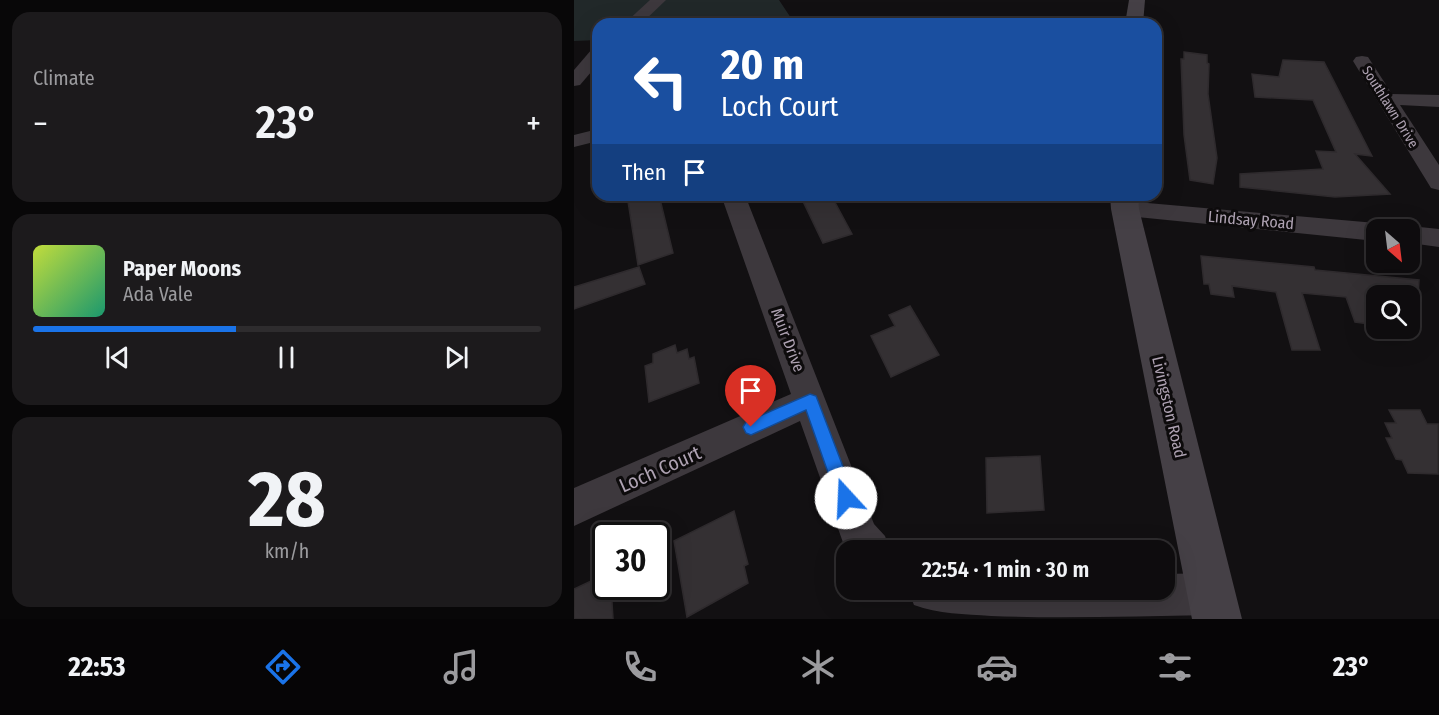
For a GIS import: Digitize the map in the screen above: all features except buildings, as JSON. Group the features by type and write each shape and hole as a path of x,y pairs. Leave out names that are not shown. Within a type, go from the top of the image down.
{"main road":[{"path":"1135,18 1137,0"},
{"name":"Livingston Road","path":"1125,202 1214,607"}],"street":[{"path":"639,18 660,0"},
{"path":"574,81 592,60"},
{"name":"Southlawn Drive","path":"1362,61 1438,183"},
{"path":"1384,99 1438,101"},
{"path":"574,141 592,136"},
{"name":"Muir Drive","path":"735,201 863,540"},
{"name":"Lindsay Road","path":"1125,202 1366,231"},
{"path":"1420,236 1438,238"},
{"name":"Loch Court","path":"574,507 810,401"},
{"path":"1106,600 1214,607"}],"shaded area":[{"path":"574,0 779,0 791,18 592,18 592,40 574,41"}],"route":[{"path":"751,427 810,401 846,498"}]}
